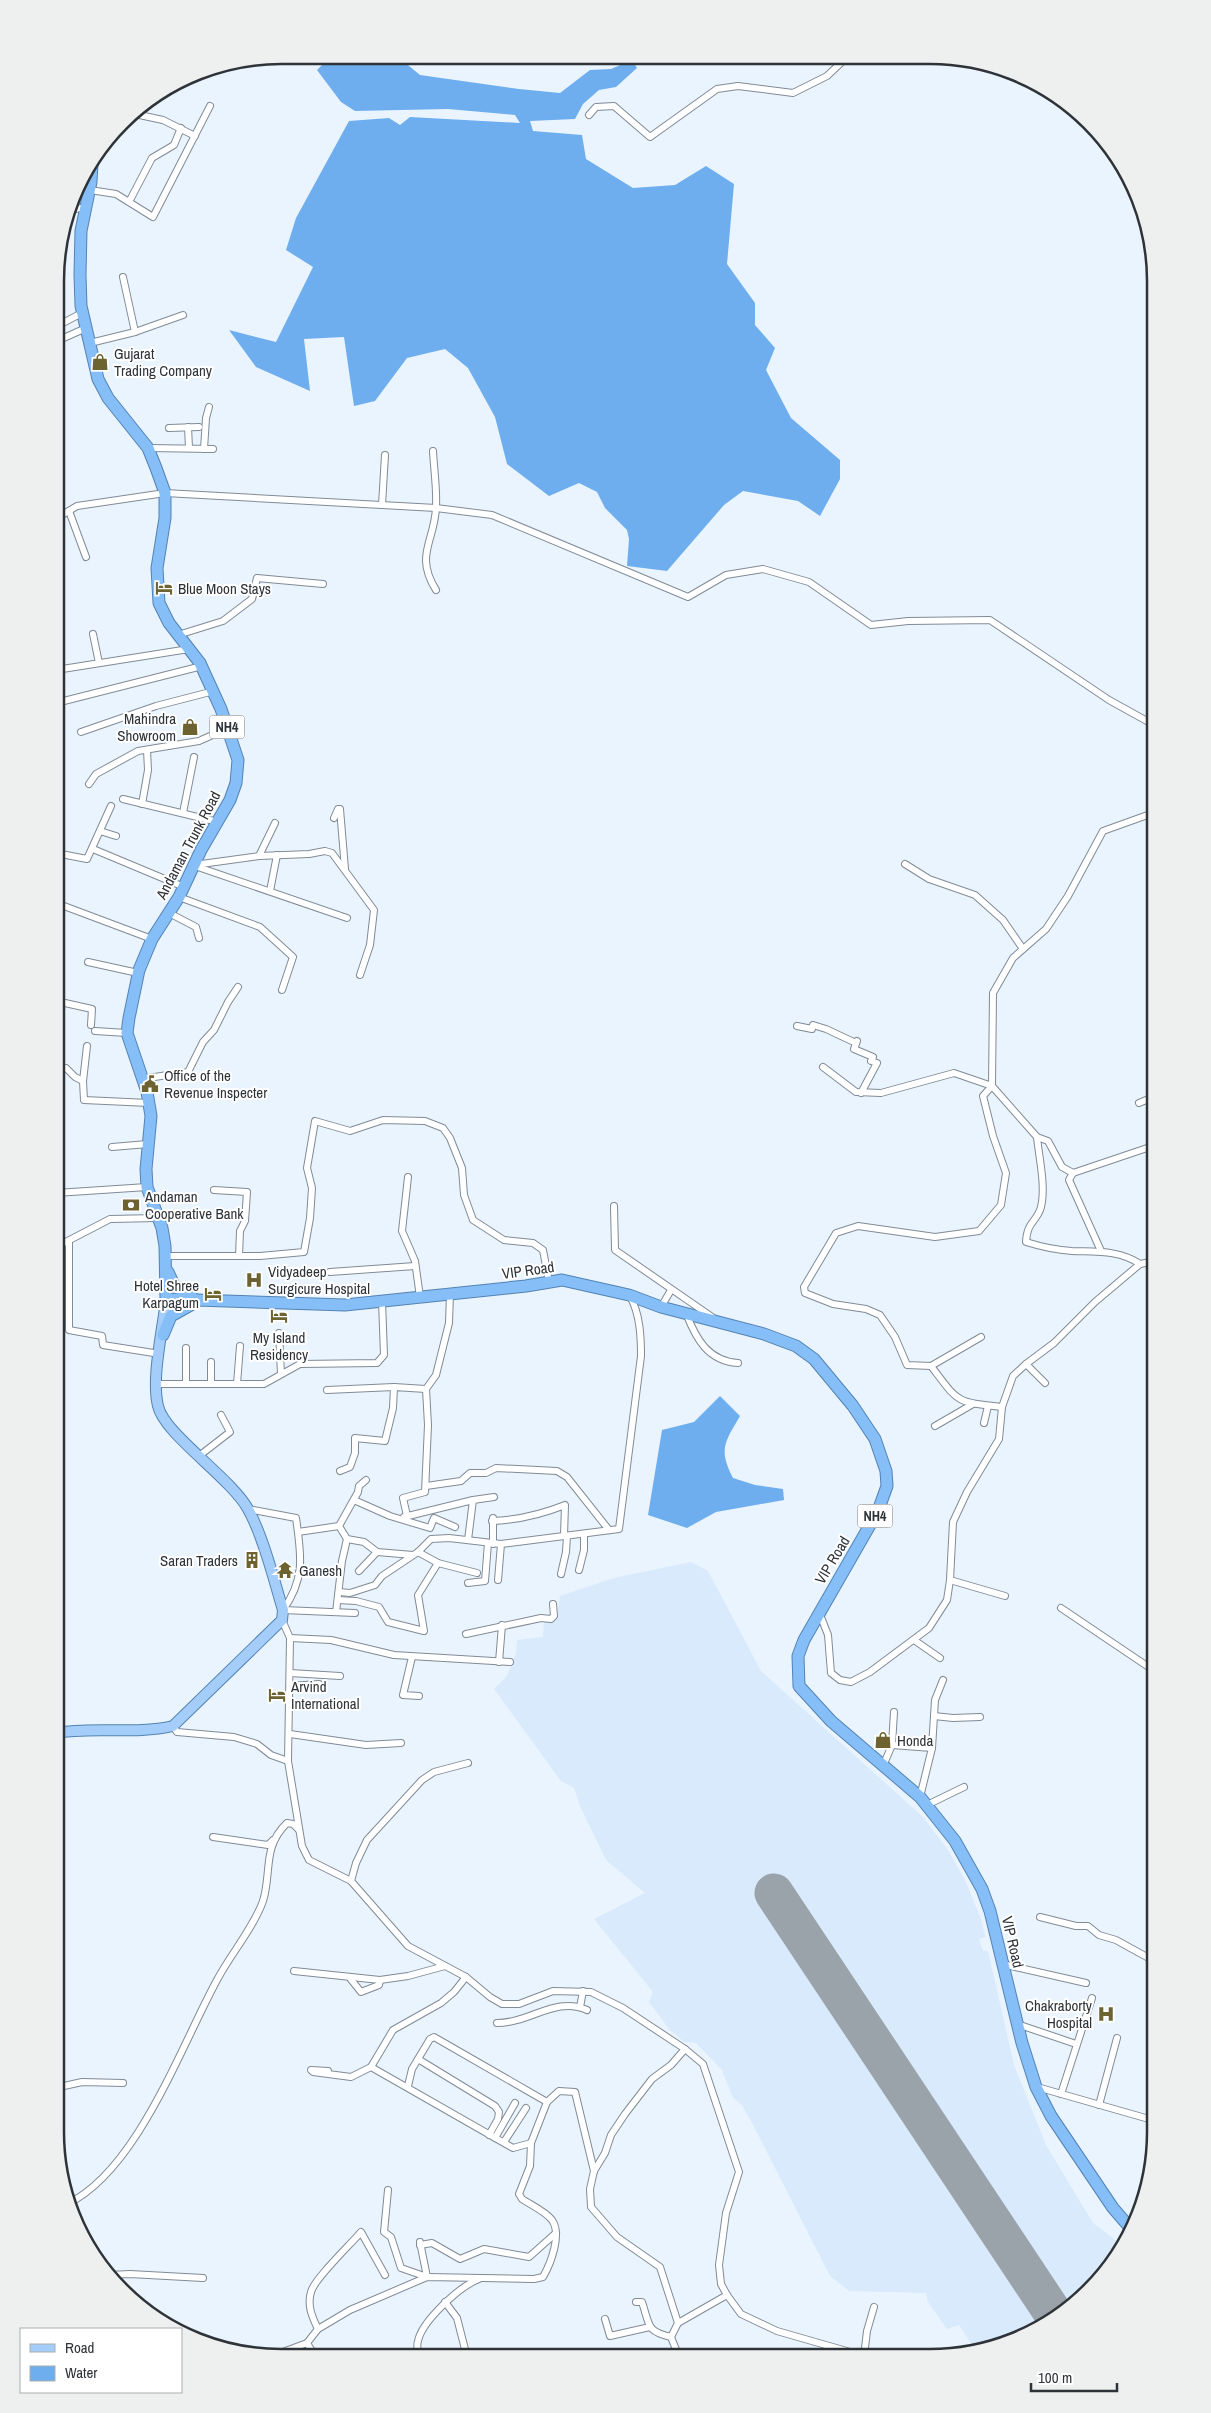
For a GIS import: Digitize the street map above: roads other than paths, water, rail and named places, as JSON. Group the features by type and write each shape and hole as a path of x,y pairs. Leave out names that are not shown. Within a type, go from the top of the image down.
{"highway":[{"name":"Andaman Trunk Road","path":"91,175 79,252 82,313 98,379 108,398 148,448 165,493 165,518 156,586 159,603 169,623 202,666 214,691 238,760 236,783 219,822 201,850 169,913 152,939 138,973 132,994 127,1033 149,1103 151,1116 147,1187 162,1228 166,1259 166,1300"},
{"path":"163,1335 171,1316 198,1301 174,1285 166,1259"},
{"name":"VIP Road","path":"166,1300 345,1305 562,1280 629,1295 661,1307 718,1321 796,1346 814,1359 853,1406 875,1439 886,1471 886,1486 878,1511 819,1611 798,1656 799,1686 831,1721 924,1801 955,1841 982,1889 990,1911 1017,2024 1036,2086 1051,2116 1113,2208 1127,2224"}],"main road":[{"path":"64,1732 88,1730 155,1730 173,1726 283,1615 248,1509 220,1474 164,1420 158,1407 156,1384 166,1300"}],"street":[{"path":"589,116 596,107 614,106 650,137 717,89 738,86 793,93 827,76 840,64"},
{"path":"86,185 116,194 153,217 210,106"},
{"path":"141,115 164,120 195,136"},
{"path":"129,202 152,158 174,145 181,128"},
{"path":"76,209 86,207"},
{"path":"123,277 135,332"},
{"path":"64,322 82,313"},
{"path":"90,343 135,332 183,315"},
{"path":"64,338 86,328"},
{"path":"204,449 206,418 209,407"},
{"path":"188,427 189,448"},
{"path":"169,428 199,427"},
{"path":"148,448 214,449"},
{"path":"433,451 436,508 425,561 428,578 436,590"},
{"path":"382,505 385,455"},
{"path":"64,514 76,506 165,493 436,508 492,515 688,598 726,575 763,569 809,582 871,625 908,621 990,620 1109,700 1147,721"},
{"path":"69,511 86,557"},
{"path":"178,635 223,621 252,599 257,578 323,584"},
{"path":"93,634 99,663"},
{"path":"64,669 189,649"},
{"path":"64,701 202,666"},
{"path":"81,732 156,706 214,691"},
{"path":"89,784 96,774 138,751 199,741 228,728"},
{"path":"142,804 148,770 147,750"},
{"path":"183,813 194,757"},
{"path":"123,799 219,822"},
{"path":"64,855 87,859 111,806"},
{"path":"334,818 338,809 340,809 345,870"},
{"path":"981,1337 930,1366 907,1365 895,1337 880,1315 866,1309 833,1304 805,1293 804,1286 836,1233 858,1226 935,1238 979,1231 1001,1204 1006,1174 993,1136 983,1096 992,1086 993,993 1013,958 1046,929 1068,896 1103,832 1147,815"},
{"path":"258,856 275,823"},
{"path":"100,831 116,836"},
{"path":"93,849 260,928 293,957 282,990"},
{"path":"194,865 258,856 309,854 325,851 332,853 374,910 370,945 360,975"},
{"path":"270,891 277,855"},
{"path":"905,864 929,879 975,895 1002,920 1023,949"},
{"path":"194,865 347,918"},
{"path":"64,906 152,939"},
{"path":"169,913 196,927 199,938"},
{"path":"88,962 138,973"},
{"path":"141,1079 188,1072 203,1042 214,1030 238,987"},
{"path":"64,1003 92,1009 93,1028 127,1033"},
{"path":"797,1026 812,1028 813,1025 826,1029 857,1042 854,1049 873,1057 872,1061 877,1063 861,1093"},
{"path":"87,1046 83,1081 84,1100 149,1103"},
{"path":"823,1067 856,1092 861,1093 881,1093 954,1073 992,1086 1036,1137 1048,1141 1062,1167 1073,1173"},
{"path":"64,1068 83,1081"},
{"path":"1138,1103 1147,1100"},
{"path":"166,1259 260,1256 304,1252 311,1211 312,1188 307,1168 315,1121 350,1131 383,1120 425,1121 443,1128 450,1138 462,1168 464,1195 473,1220 504,1240 533,1243 543,1250 549,1282"},
{"path":"1036,1137 1042,1187 1041,1208 1026,1229 1026,1242 1046,1248 1101,1251 1129,1256 1140,1264"},
{"path":"112,1147 148,1144"},
{"path":"1101,1251 1069,1180 1073,1173 1147,1149"},
{"path":"408,1177 402,1231 409,1244 416,1266 420,1297"},
{"path":"64,1192 147,1187"},
{"path":"214,1190 247,1192 245,1221 240,1231 239,1256"},
{"path":"614,1206 615,1250 718,1321"},
{"path":"64,1244 110,1219 157,1218"},
{"path":"70,1242 69,1330 102,1336 103,1345 160,1354"},
{"path":"819,1611 828,1635 831,1673 840,1680 851,1682 870,1672 929,1628 947,1600 953,1522 967,1492 999,1439 1002,1407 1013,1376 1054,1343 1095,1302 1140,1264 1147,1263"},
{"path":"330,1272 416,1266"},
{"path":"661,1307 671,1290"},
{"path":"407,1516 403,1498 425,1492 428,1425 426,1389 436,1374 450,1323 450,1294"},
{"path":"339,1592 350,1593 375,1585 382,1576 416,1554 431,1539 440,1537 501,1544 619,1529 641,1356 640,1328 634,1305 629,1295"},
{"path":"156,1384 264,1384 300,1364 377,1363 384,1355 382,1301"},
{"path":"686,1312 694,1334 709,1354 726,1363 738,1363"},
{"path":"279,1333 281,1374"},
{"path":"237,1384 240,1346"},
{"path":"186,1348 186,1384"},
{"path":"211,1362 211,1384"},
{"path":"1026,1364 1045,1382"},
{"path":"930,1366 950,1393 965,1403 1002,1407"},
{"path":"327,1390 394,1387 426,1389"},
{"path":"340,1471 350,1467 355,1453 356,1438 385,1441 393,1408 394,1387"},
{"path":"935,1426 973,1404"},
{"path":"984,1423 988,1406"},
{"path":"200,1456 230,1432 222,1414"},
{"path":"426,1486 461,1481 470,1473 486,1473 496,1468 557,1471 567,1477 609,1530"},
{"path":"339,1526 354,1500 359,1486 366,1480"},
{"path":"397,1518 473,1500 494,1497"},
{"path":"354,1500 397,1518 430,1528"},
{"path":"468,1540 473,1500"},
{"path":"468,1583 485,1581 493,1519 513,1520 539,1515 565,1505 566,1552 561,1574"},
{"path":"248,1509 296,1518 301,1566 299,1581 283,1615 290,1638 290,1734 288,1761 302,1846 309,1860 351,1880 408,1946 466,1977 490,1997 502,2004 518,2004 553,1991 591,1992 623,2008 685,2049 703,2064 739,2172 726,2213 719,2265 722,2284 727,2295 741,2314 777,2331 840,2349"},
{"path":"431,1539 428,1534 434,1518 455,1527"},
{"path":"298,1532 339,1526"},
{"path":"336,1612 342,1561 347,1539 339,1526"},
{"path":"579,1570 584,1550 584,1534"},
{"path":"347,1539 364,1542 377,1552 416,1554 438,1563 477,1573"},
{"path":"498,1580 501,1544"},
{"path":"360,1571 377,1552"},
{"path":"338,1600 356,1601 379,1607 388,1622 424,1631 418,1595 438,1563"},
{"path":"950,1580 1005,1596"},
{"path":"466,1634 541,1618 551,1619 554,1616 554,1604"},
{"path":"1061,1608 1147,1666"},
{"path":"283,1615 336,1612 355,1613"},
{"path":"499,1662 502,1625"},
{"path":"290,1638 331,1640 394,1655 412,1657 510,1662"},
{"path":"914,1640 940,1658"},
{"path":"412,1657 403,1695 419,1696"},
{"path":"290,1673 340,1676"},
{"path":"943,1680 936,1700 932,1748 924,1801 964,1787"},
{"path":"290,1686 319,1684"},
{"path":"883,1766 892,1745 894,1712"},
{"path":"934,1716 953,1718 980,1717"},
{"path":"173,1726 177,1732 215,1734 257,1744 271,1755 288,1761"},
{"path":"290,1734 366,1745 402,1743"},
{"path":"892,1745 932,1748"},
{"path":"351,1880 356,1863 367,1840 422,1780 434,1772 468,1763"},
{"path":"74,2199 94,2187 131,2143 171,2074 213,1986 231,1954 248,1931 262,1901 269,1852 277,1833 287,1823 294,1824 299,1830"},
{"path":"213,1837 268,1845 274,1840"},
{"path":"1040,1917 1076,1926 1088,1926 1099,1934 1116,1940 1147,1957"},
{"path":"1002,1964 1086,1983"},
{"path":"294,1971 380,1980 408,1976 445,1966"},
{"path":"349,1977 361,1992 378,1985 380,1980"},
{"path":"328,2071 311,2070 313,2072 351,2077 372,2067 393,2030 441,2003 454,1992 466,1977"},
{"path":"580,2007 582,1991"},
{"path":"1061,2094 1092,1998"},
{"path":"497,2023 512,2023 565,2005 587,2010"},
{"path":"1017,2024 1076,2044"},
{"path":"408,2086 412,2069 430,2039 434,2037 547,2102"},
{"path":"1099,2105 1117,2038"},
{"path":"678,2323 660,2268 617,2237 591,2207 590,2189 594,2171 605,2153 611,2136 625,2114 652,2079 671,2065 685,2049"},
{"path":"418,2059 495,2106 499,2112 492,2136"},
{"path":"372,2067 513,2148 531,2143"},
{"path":"64,2086 82,2082 123,2083"},
{"path":"1036,2086 1147,2118"},
{"path":"388,2190 384,2232 391,2237 401,2268 427,2277 534,2279 543,2277 548,2267 557,2232 552,2220 522,2199 519,2194 530,2166 531,2143 547,2102 559,2091 575,2092 594,2171"},
{"path":"492,2136 515,2104"},
{"path":"504,2142 526,2108"},
{"path":"318,2329 309,2302 312,2286 361,2232 385,2275"},
{"path":"427,2277 420,2244 432,2243 460,2258 484,2249 529,2257 557,2232"},
{"path":"118,2275 203,2278"},
{"path":"291,2349 307,2343 318,2329 350,2310 427,2277"},
{"path":"419,2349 417,2342 425,2326 445,2302 476,2280 485,2278"},
{"path":"676,2349 671,2337 678,2323 727,2295"},
{"path":"445,2302 457,2318 466,2349"},
{"path":"636,2302 642,2302 650,2327 655,2333 671,2337"},
{"path":"868,2349 867,2330 874,2308"},
{"path":"605,2319 610,2336 650,2327"},
{"path":"307,2343 311,2349"}],"water":[{"path":"323,64 407,64 420,75 560,93 590,70 611,69 623,64 634,64 637,68 616,87 599,90 583,104 575,119 530,121 533,131 582,135 586,159 633,188 675,185 706,166 734,184 727,264 755,303 755,325 775,348 766,370 791,418 840,460 840,479 820,516 798,501 743,491 724,505 667,571 627,566 629,539 627,530 605,508 597,492 579,483 549,496 507,464 495,417 468,368 445,349 407,358 375,401 354,406 344,337 304,339 310,391 256,367 229,330 276,342 313,267 286,250 296,218 349,121 389,118 400,125 410,117 520,123 515,115 448,109 355,111 341,102 317,70"},
{"path":"720,1396 740,1416 725,1446 728,1468 733,1478 755,1485 783,1489 784,1500 716,1512 687,1528 648,1515 662,1430 694,1422"}],"place":[{"name":"Gujarat Trading Company","path":"100,362"},
{"name":"Blue Moon Stays","path":"164,588"},
{"name":"Mahindra Showroom","path":"190,727"},
{"name":"Office of the Revenue Inspecter","path":"150,1084"},
{"name":"Andaman Cooperative Bank","path":"131,1205"},
{"name":"Vidyadeep Surgicure Hospital","path":"254,1280"},
{"name":"Hotel Shree Karpagum","path":"213,1294"},
{"name":"My Island Residency","path":"279,1316"},
{"name":"Saran Traders","path":"252,1560"},
{"name":"Ganesh","path":"285,1570"},
{"name":"Arvind International","path":"277,1695"},
{"name":"Honda","path":"883,1740"},
{"name":"Chakraborty Hospital","path":"1106,2014"}]}
